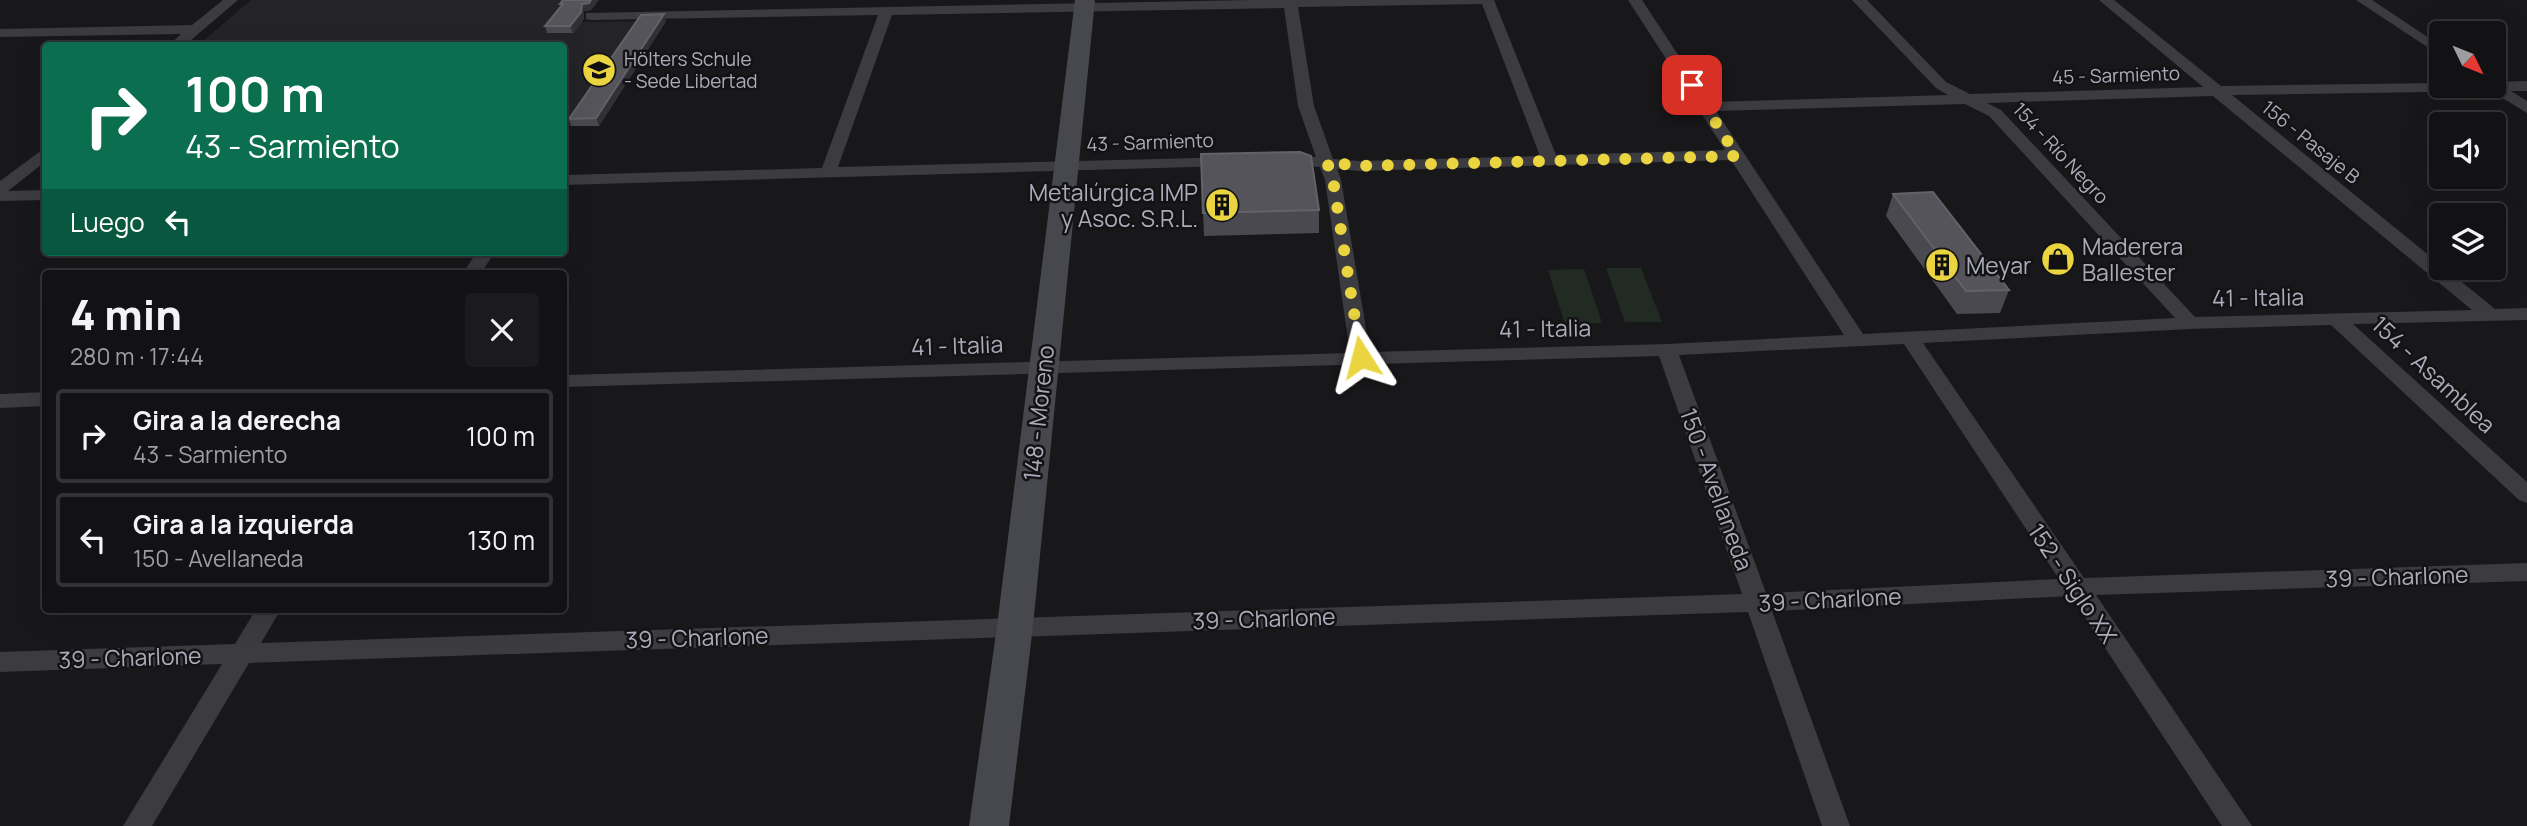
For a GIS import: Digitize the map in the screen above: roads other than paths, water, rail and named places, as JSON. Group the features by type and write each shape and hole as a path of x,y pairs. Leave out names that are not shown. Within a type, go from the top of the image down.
{"street":[{"path":"180,42 231,0"},
{"path":"591,16 886,11 1085,3 1480,0"},
{"path":"1487,0 1549,159"},
{"path":"1635,0 1857,340"},
{"name":"154 - Río Negro","path":"1859,0 1941,85 1995,113 2190,323"},
{"name":"156 - Pasaje B","path":"2106,0 2490,315"},
{"path":"2363,0 2429,44"},
{"path":"1290,2 1306,106 1333,180 1361,357"},
{"name":"148 - Moreno","path":"989,826 1015,626 1085,3"},
{"path":"828,173 886,11"},
{"path":"0,33 195,29"},
{"name":"45 - Sarmiento","path":"2506,86 2527,86"},
{"name":"45 - Sarmiento","path":"1706,107 2429,87"},
{"path":"2506,94 2527,108"},
{"path":"0,189 42,155"},
{"path":"1271,159 1298,159 1359,166 1737,156"},
{"name":"43 - Sarmiento","path":"567,180 1244,160"},
{"path":"0,196 42,195"},
{"name":"41 - Italia","path":"567,381 1667,350 2190,323 2527,314"},
{"name":"154 - Asamblea","path":"2337,320 2527,495"},
{"name":"152 - Siglo XX","path":"1910,338 2238,826"},
{"name":"150 - Avellaneda","path":"1667,350 1836,826"},
{"path":"0,401 42,399"},
{"name":"39 - Charlone","path":"0,662 1757,603 2076,587 2527,572"},
{"path":"137,826 267,613"}],"place":[{"name":"Hölters Schule - Sede Libertad","path":"599,70"},
{"name":"Metalúrgica IMP y Asoc. S.R.L.","path":"1222,205"},
{"name":"Maderera Ballester","path":"2058,259"},
{"name":"Meyar","path":"1942,265"}]}
